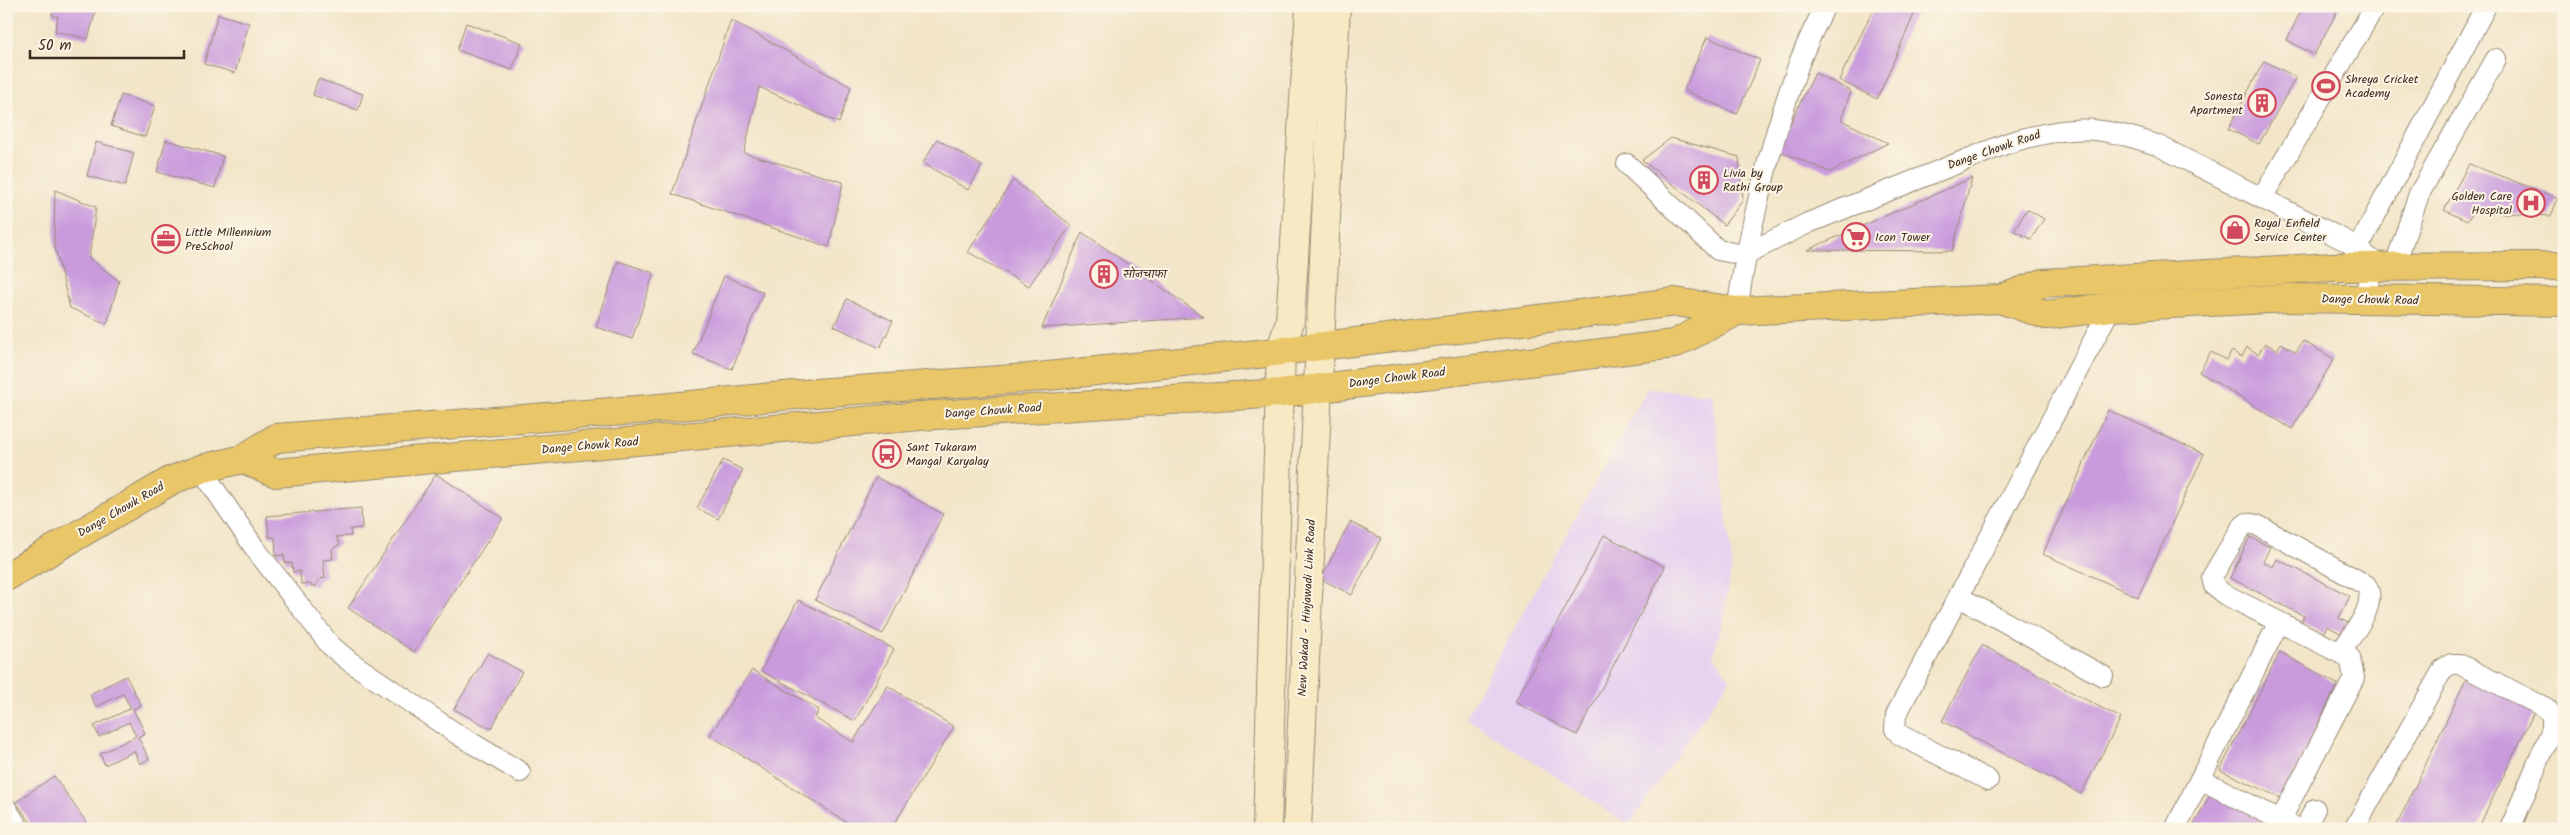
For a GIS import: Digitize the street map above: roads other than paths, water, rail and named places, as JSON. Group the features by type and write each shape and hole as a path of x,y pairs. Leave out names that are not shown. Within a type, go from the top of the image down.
{"main road":[{"path":"1266,829 1281,350 1290,321 1310,6"},
{"name":"New Wakad - Hinjawadi Link Road","path":"1297,829 1336,6"},
{"name":"Dange Chowk Road","path":"6,577 172,480 201,469 243,459 276,438 649,409 824,392 1029,378 1320,346 1675,302 1737,311 2000,300 2043,283 2333,267 2375,261 2564,266"},
{"name":"Dange Chowk Road","path":"2000,300 2046,315 2111,307 2289,298 2564,302"},
{"name":"Dange Chowk Road","path":"243,459 276,473 655,441 920,416 1281,393 1674,344 1737,311"},
{"path":"649,409 655,441"},
{"path":"1268,777 1298,778"}],"street":[{"path":"1737,311 1744,256 1797,68 1825,6"},
{"path":"2262,198 2375,6"},
{"path":"2364,300 2375,261 2486,6"},
{"path":"2375,261 2419,194 2496,59"},
{"name":"Dange Chowk Road","path":"1744,256 1808,223 2008,143 2042,133 2076,128 2102,129 2125,134 2159,146 2262,198 2375,261"},
{"path":"1627,164 1718,250 1744,256"},
{"path":"1988,780 1900,735 1895,729 1896,715 2111,307"},
{"path":"201,469 256,550 330,645 349,661 457,734 520,772"},
{"path":"2200,779 2285,826 2354,678 2350,658 2214,586 2212,577 2241,528 2247,523 2257,524 2366,585 2371,592 2370,602 2340,652"},
{"path":"1958,597 2104,676"},
{"path":"2175,829 2279,622"},
{"path":"2354,829 2442,669 2451,664 2459,664 2546,708 2552,715 2552,729 2510,829"},
{"path":"6,808 19,829"},
{"path":"2304,829 2315,808"}],"place":[{"name":"Shreya Cricket Academy","path":"2326,86"},
{"name":"Sonesta Apartment","path":"2262,103"},
{"name":"Livia by Rathi Group","path":"1704,180"},
{"name":"Golden Care Hospital","path":"2531,203"},
{"name":"Royal Enfield Service Center","path":"2235,230"},
{"name":"Icon Tower","path":"1856,237"},
{"name":"Little Millennium PreSchool","path":"166,239"},
{"name":"सोनचाफा","path":"1104,274"},
{"name":"Sant Tukaram Mangal Karyalay","path":"887,454"}]}
